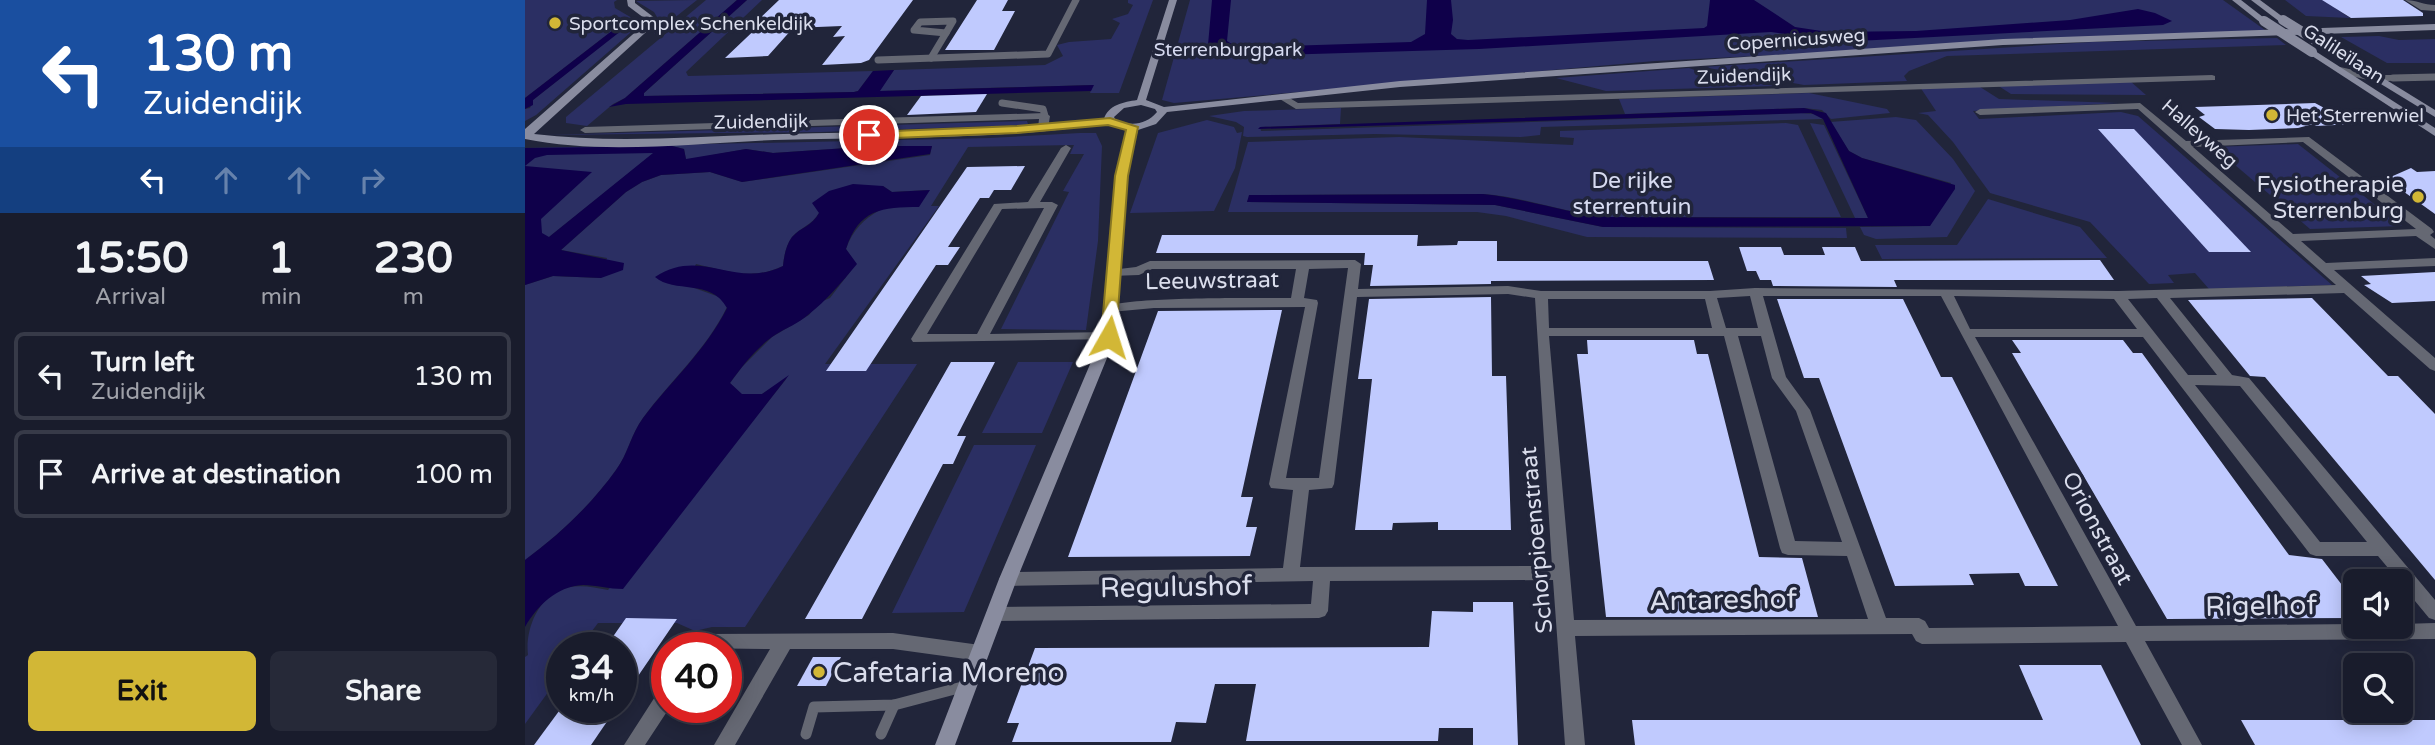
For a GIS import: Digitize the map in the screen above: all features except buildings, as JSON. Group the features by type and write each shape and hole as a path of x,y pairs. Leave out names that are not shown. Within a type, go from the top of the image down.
{"street":[{"path":"527,131 653,21 631,4 631,0"},
{"path":"1141,102 1173,0"},
{"name":"Galileïlaan","path":"2236,0 2435,133"},
{"name":"Galileïlaan","path":"2255,0 2435,114"},
{"path":"2409,0 2424,8 2435,8"},
{"name":"Copernicusweg","path":"1161,110 1400,84 2003,42 2435,27"},
{"path":"2340,70 2376,78 2393,78"},
{"name":"Zuidendijk","path":"1280,96 1296,106 2212,78"},
{"path":"1141,102 1155,104 1161,110 1157,119 1133,127 1116,125 1110,121 1109,116 1117,108 1141,102"},
{"name":"Halleyweg","path":"1980,112 2140,106 2435,366"},
{"path":"1042,128 1045,116"},
{"name":"Zuidendijk","path":"585,130 1045,116"},
{"name":"Zuidendijk","path":"527,131 529,137 545,139 621,141 965,133 1110,121"},
{"name":"Leeuwstraat","path":"945,745 1008,579 1109,337 1121,176 1133,127"},
{"path":"2184,144 2305,139 2428,232 2291,238"},
{"path":"1032,205 1066,148"},
{"path":"981,338 1052,205 1032,205 998,206 918,339 1109,337"},
{"path":"2417,232 2435,245"},
{"path":"2324,267 2435,262"},
{"path":"1297,302 1312,303 1277,484 1326,484 1355,264 1303,265"},
{"name":"Leeuwstraat","path":"1111,308 1154,304 1297,302 1303,265 1150,265 1139,271 1115,273"},
{"path":"1352,293 1508,290 1541,295 1906,291 2161,295 2350,289"},
{"path":"1755,292 1779,378 1803,410 1880,626"},
{"name":"Orionstraat","path":"1945,292 2192,745"},
{"name":"Schorpioenstraat","path":"1541,295 1575,745"},
{"path":"1710,295 1725,332"},
{"path":"2118,295 2316,549 2382,549"},
{"path":"2161,295 2228,380"},
{"path":"1542,332 1766,332"},
{"name":"Antareshof","path":"1725,332 1788,548 1853,549"},
{"path":"1966,332 2147,333"},
{"path":"2184,380 2244,381 2435,613"},
{"path":"1291,574 1302,484"},
{"name":"Regulushof","path":"1008,579 1561,573"},
{"name":"Regulushof","path":"995,614 1319,611 1322,574"},
{"name":"Antareshof","path":"1565,628 1919,626 1922,636 2130,635"},
{"name":"Rigelhof","path":"2130,635 2435,632"},
{"path":"724,745 785,640"},
{"path":"742,641 893,641 980,653"},
{"path":"635,745 651,720"}],"lane":[{"path":"878,60 1048,54 1076,0"},
{"path":"931,58 946,33 953,21 920,22 914,30 946,33"},
{"path":"2393,78 2435,77"},
{"path":"1002,103 1037,106 1043,110 1045,116"},
{"path":"806,734 814,707 894,705 966,686"},
{"path":"881,734 894,705"}],"green space":[{"path":"525,0 617,0 614,2 615,8 637,21 638,26 536,115 525,121 525,109 530,108 533,100 625,27 617,27 525,98"},
{"path":"697,0 654,34 660,22 654,12 636,1"},
{"path":"706,0 737,0 625,98 613,104 587,126 566,123 566,117"},
{"path":"747,0 762,0 686,72 688,76 873,71 858,91 854,92 644,96 644,93"},
{"path":"1128,0 1153,0 1119,93 1090,93 1093,85 879,91 894,70 1045,65 1063,56 1057,45 1111,39 1120,23 1112,19 1128,14 1133,5 1128,3"},
{"name":"Sterrenburgpark","path":"1190,0 2223,0 2265,30 1655,61 1174,103 1162,100"},
{"path":"2285,0 2331,0 2335,8 2350,18 2306,16"},
{"path":"2379,36 2399,40 2435,39 2435,63 2387,63 2341,37"},
{"path":"2277,38 2286,45 1947,56 1909,71 1904,76 1907,81 1804,85 1703,67 2092,42"},
{"path":"1689,68 1712,76 1775,86 1606,91 1556,78"},
{"path":"2130,81 2146,95 2011,94 1997,85"},
{"path":"1977,85 1999,99 2118,103 1973,111 1979,119 2121,112 2138,116 2332,285 2209,289 2195,273 2168,275 2174,283 2149,284 2090,222 1990,193 1953,142 1928,115 1918,113 1936,111 1920,87"},
{"path":"1809,93 1887,109 1890,113 1831,119 1822,110 1804,108 1625,114 1619,99"},
{"path":"1341,108 1340,124 1260,127 1261,131 1801,113 1815,114 1823,119 1541,127 1540,135 1521,137 1375,134 1247,137 1243,136 1244,127 1236,122 1209,116 1244,111"},
{"path":"1896,117 1916,120 1953,159 1975,191 1947,237 1876,239 1864,235 1860,227 1930,226 1951,183 1862,158 1849,151 1830,122"},
{"path":"1207,120 1234,127 1237,133 1242,132 1235,168 1214,211 1130,213 1158,133"},
{"path":"1027,121 1028,124 1024,125 821,132 547,135"},
{"name":"De rijke sterrentuin","path":"1786,123 1798,125 1841,217 1611,217 1483,194 1250,195 1247,202 1495,205 1603,227 1846,228 1847,238 1587,237 1506,216 1477,212 1228,212 1248,142 1399,137 1573,145 1574,138 1560,137 1560,131"},
{"path":"1810,123 1824,125 1868,218 1855,218"},
{"path":"1096,133 1102,146 1098,241 1086,330 1001,329 1069,192 1063,191 1084,154 1070,154 1074,145 968,147 931,206 939,206 825,364 917,364 745,627 712,627 695,631 677,623 598,623 591,632 546,632 546,695 525,724 525,657 528,655 528,636 538,609 558,591 570,587 608,590 711,473 787,378 762,394 741,394 730,383 742,367 772,337 809,315 818,303 830,298 856,264 846,249 852,236 869,217 879,210 929,190 892,192 883,186 819,213 792,237 783,266 771,271 739,273 696,264 686,285 722,298 727,307 719,323 643,418 620,464 606,483 574,519 525,560 525,285 553,276 601,278 607,258 561,250 626,192 661,175 710,172 742,182 930,155 932,146 877,146 773,153 746,149 686,160 684,149 672,146 654,153 549,237 525,252 525,148 990,138"},
{"path":"2298,144 2402,226 2310,229 2214,147"},
{"path":"1988,199 2080,227 2107,258 1882,259 1875,245 1957,245"},
{"path":"1018,362 1073,362 1042,433 982,433"},
{"path":"974,445 1036,445 964,612 892,613"}],"shaded area":[{"path":"737,0 747,0 644,93 644,96 854,92 858,91 873,71 894,70 880,91 1094,85 1091,91 626,104 609,107 625,98"},
{"path":"1212,0 1231,0 1227,41 1235,46 1251,47 1411,42 1425,34 1427,0 1451,0 1451,34 1457,39 1468,40 1704,28 1707,26 1710,0 1754,0 1795,27 1828,32 1916,31 2070,20 2138,9 2172,21 2163,25 1838,42 1771,32 1479,49 1216,57 1207,56"},
{"path":"617,27 626,27 525,109 525,98"},
{"path":"1804,108 1826,113 1849,151 1862,158 1955,185 1930,226 1603,227 1495,205 1247,202 1249,195 1483,194 1611,217 1868,218 1823,119 1811,113 1258,129"},
{"path":"672,146 684,149 686,159 746,149 773,153 877,146 932,146 930,154 742,182 710,172 661,175 626,192 561,250 624,263 623,270 601,278 553,276 525,285 525,166 525,148","holes":["653,153 549,237 542,233 541,219 592,172 525,166 535,158 547,155"]},
{"path":"853,184 883,186 892,192 930,190 919,207 883,210 865,218 851,236 846,249 857,264 815,309 801,321 769,340 740,370 730,383 742,394 762,394 789,375 623,589 583,585 565,589 549,598 525,627 525,560 574,519 606,483 620,464 643,418 699,352 727,308 712,293 672,285 655,277 672,269 688,266 749,273 765,272 783,266 792,237 819,213 812,203 829,191"}],"place":[{"name":"Sportcomplex Schenkeldijk","path":"555,23"},
{"name":"Het Sterrenwiel","path":"2272,115"},
{"name":"Fysiotherapie Sterrenburg","path":"2418,197"},
{"name":"Cafetaria Moreno","path":"819,672"}],"route":[{"path":"869,135 1017,130 1110,121 1116,125 1133,127 1121,176 1109,337"}]}
